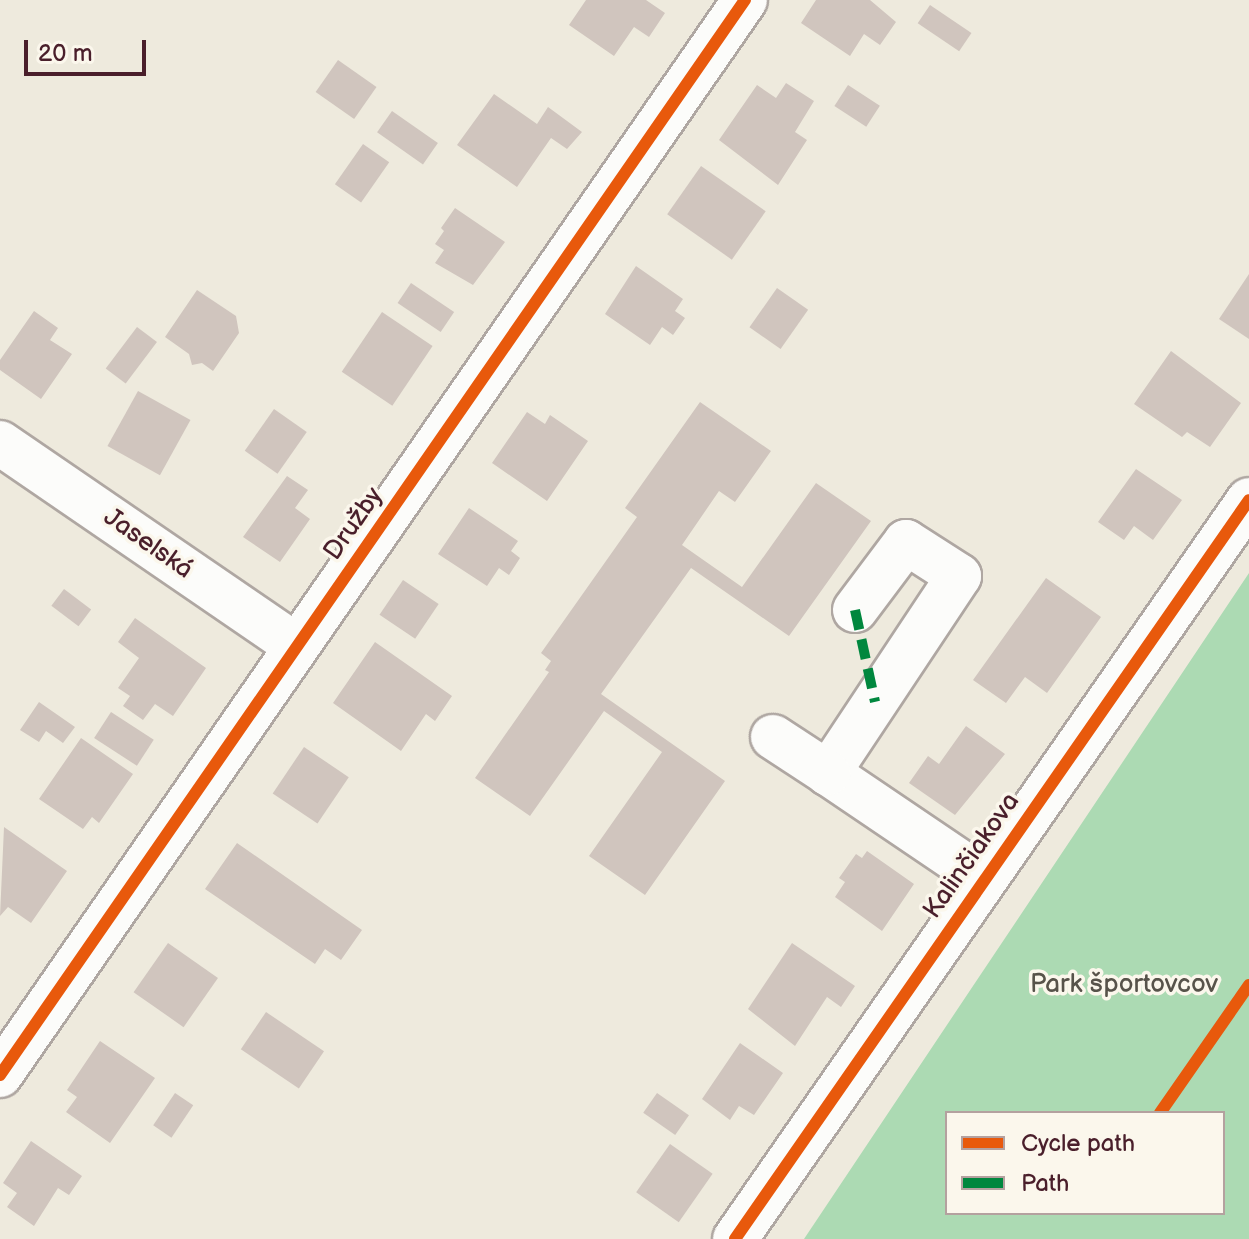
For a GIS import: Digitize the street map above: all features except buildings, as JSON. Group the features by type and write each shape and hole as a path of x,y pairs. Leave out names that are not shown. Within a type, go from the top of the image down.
{"street":[{"name":"Družby","path":"0,1075 745,0"},
{"name":"Jaselská","path":"0,443 296,646"},
{"name":"Kalinčiakova","path":"735,1239 983,878 1249,500"},
{"path":"828,773 959,576 906,542 855,610"},
{"path":"773,737 983,878"}],"green space":[{"name":"Park športovcov","path":"1249,573 1249,1239 804,1239"}],"marked path":[{"path":"855,610 875,702"}],"cycle path":[{"path":"0,1075 745,0"},
{"path":"735,1239 1249,500"},
{"path":"1161,1111 1249,985"}]}
